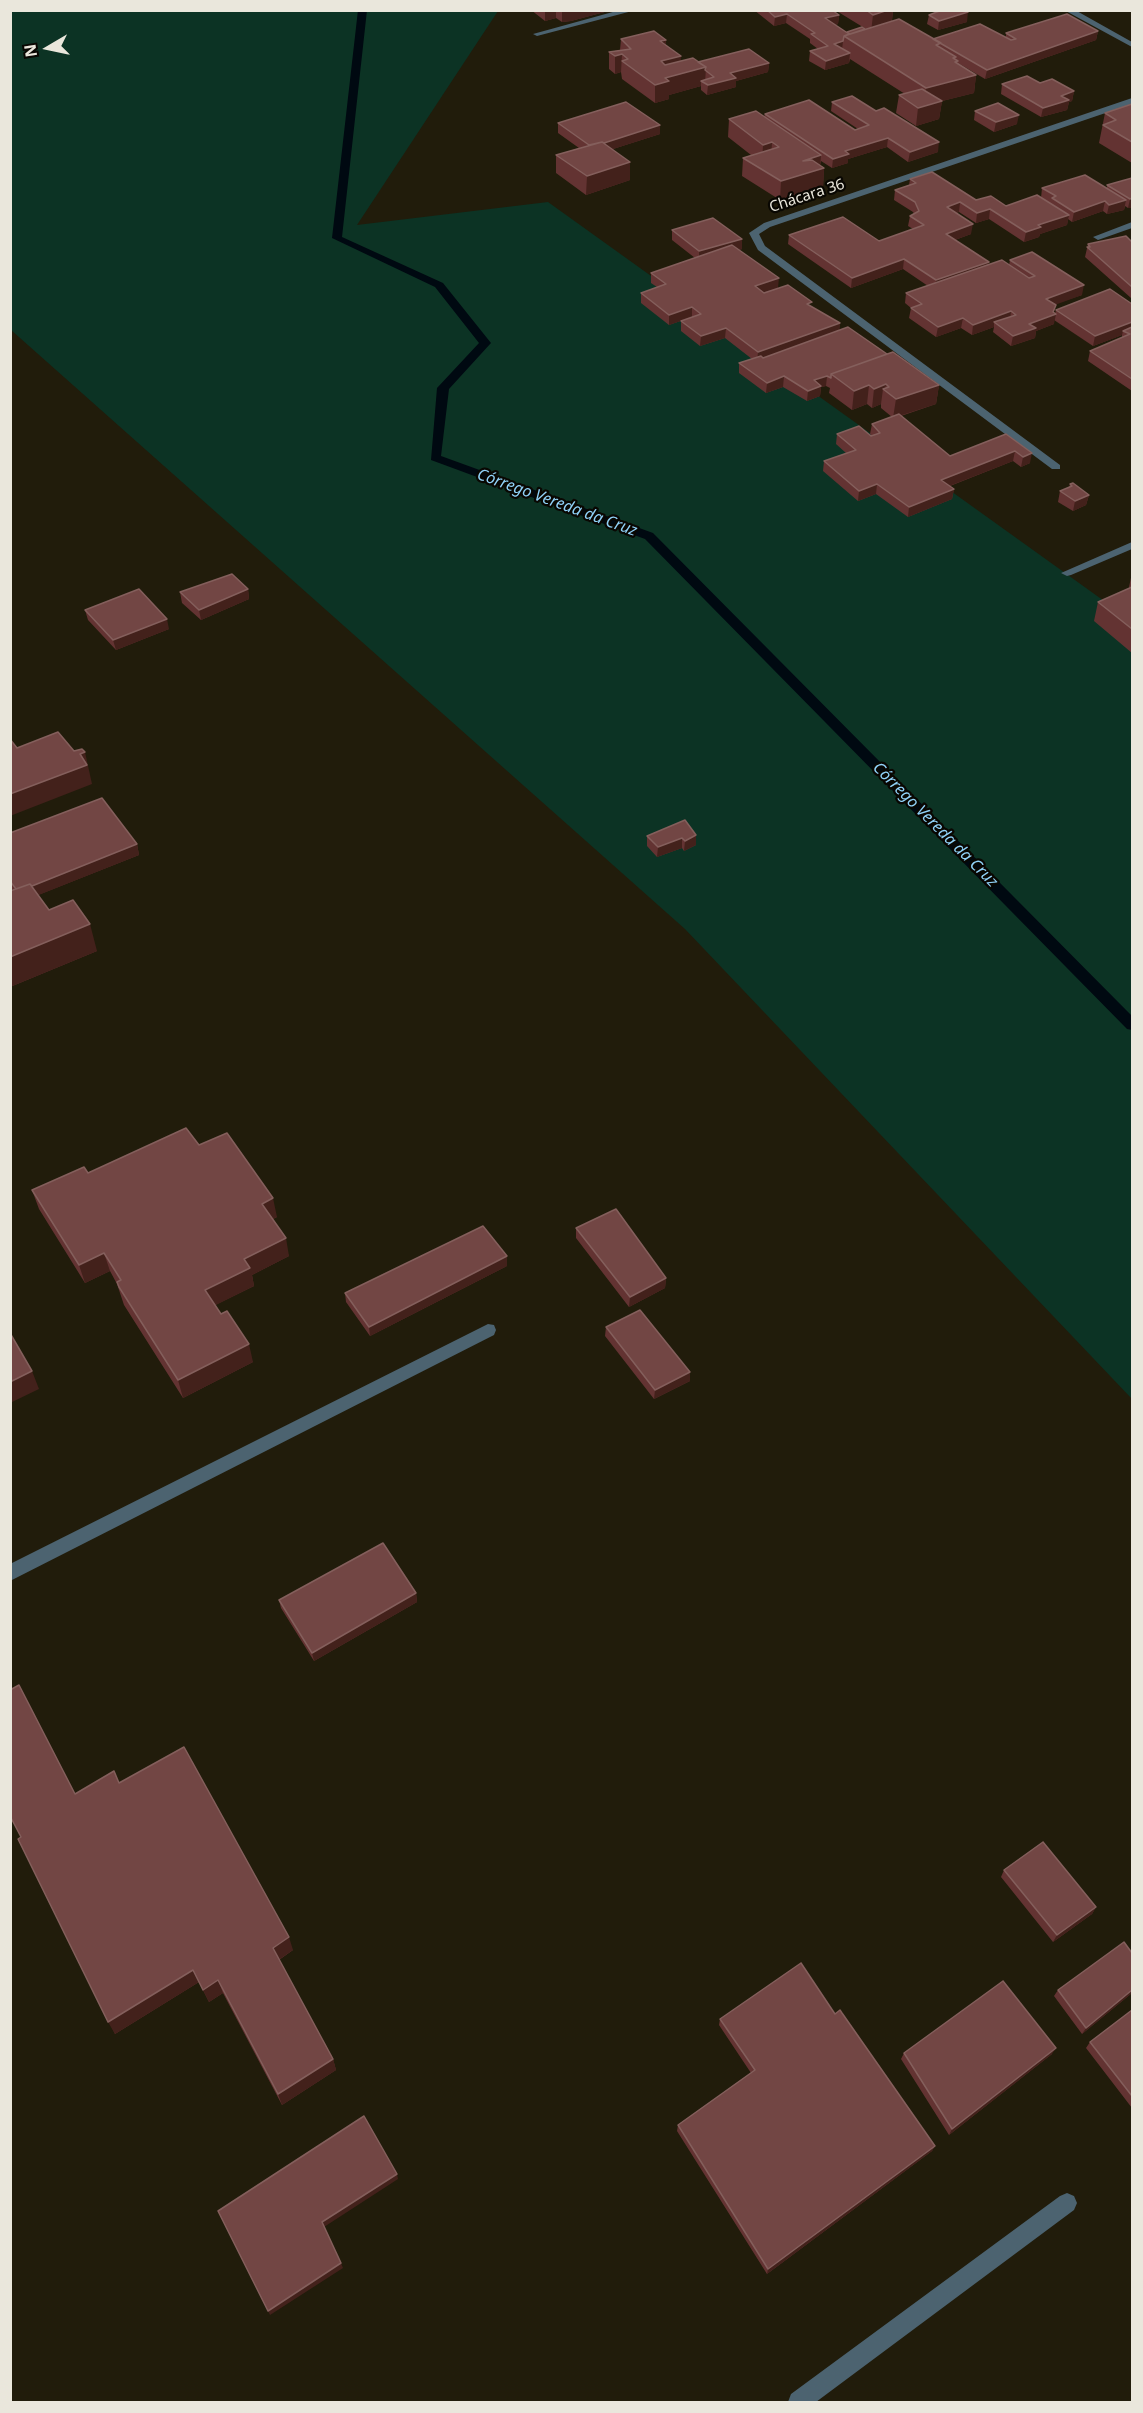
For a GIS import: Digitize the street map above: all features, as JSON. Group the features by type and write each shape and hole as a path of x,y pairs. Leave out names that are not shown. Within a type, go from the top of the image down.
{"street":[{"path":"537,34 632,10"},
{"path":"1068,10 1132,45"},
{"name":"Chácara 36","path":"1056,467 761,248 754,233 767,225 1132,101"},
{"path":"1098,237 1132,225"},
{"path":"1067,573 1132,545"},
{"path":"10,1574 488,1330"},
{"path":"799,2403 1067,2203"}],"green space":[{"path":"11,11 498,11 357,225 548,202 1132,621 1132,1399 685,929 11,330"}],"building":[{"path":"767,10 832,10 839,15 825,18 849,34 844,36 843,41 834,44 850,53 826,61 810,51 828,46 811,34 815,33 787,14 775,17"},
{"path":"866,10 888,10 873,15"},
{"path":"942,10 968,12 939,21 929,15"},
{"path":"1067,14 1098,31 987,70 933,39 980,24 1011,40 1016,39 1006,33"},
{"path":"899,19 941,43 936,45 956,57 953,58 958,61 955,62 976,75 926,88 844,36"},
{"path":"862,27 865,29 850,34 847,32"},
{"path":"654,31 666,40 660,41 681,56 661,61 665,65 693,58 706,67 665,78 669,81 655,85 622,61 628,59 622,54 615,56 609,52 631,49 621,39"},
{"path":"749,49 769,63 730,73 736,78 708,85 701,81 714,77 705,70 706,67 698,62"},
{"path":"1027,76 1040,83 1052,79 1074,91 1061,96 1069,100 1043,108 1002,84"},
{"path":"922,89 942,101 918,108 899,95"},
{"path":"852,96 876,111 884,108 939,142 910,152 888,138 845,151 849,154 833,159 765,114 809,100 855,130 869,125 832,102"},
{"path":"626,102 660,125 604,143 589,145 558,123"},
{"path":"998,103 1019,115 996,122 975,111"},
{"path":"1132,104 1132,142 1103,125 1116,120 1105,113"},
{"path":"756,111 821,155 803,161 812,160 824,168 781,181 743,158 779,147 772,142 763,145 729,119"},
{"path":"602,142 630,162 587,176 556,155"},
{"path":"932,172 976,200 991,196 1006,206 1037,195 1069,215 1038,225 1041,227 1026,232 990,209 977,213 960,202 947,207 973,224 946,234 989,262 936,280 904,259 852,278 789,235 843,217 879,241 924,225 910,216 919,211 915,202 895,190 916,183 910,179"},
{"path":"1085,175 1126,200 1109,205 1105,201 1074,212 1052,198 1056,196 1042,188"},
{"path":"1132,178 1132,198 1130,199 1107,185"},
{"path":"713,218 742,239 699,251 672,230"},
{"path":"1126,236 1132,242 1132,287 1087,247 1090,247 1088,244"},
{"path":"732,245 779,278 755,286 764,293 788,285 812,302 807,304 840,323 758,352 726,328 701,336 681,321 701,314 692,307 669,315 641,293 666,284 651,273"},
{"path":"1032,252 1084,285 1046,299 1056,305 1053,312 1056,314 1029,324 1036,328 1013,336 994,322 1016,315 1011,311 973,325 963,318 938,327 911,308 922,304 906,293 1002,260 1029,278 1035,276 1010,260"},
{"path":"1110,289 1132,304 1132,322 1095,336 1056,310"},
{"path":"848,327 887,354 831,374 831,378 827,376 814,380 821,386 808,391 784,376 767,383 739,363 761,356 763,358"},
{"path":"1132,327 1132,379 1090,351 1130,334 1123,331"},
{"path":"893,352 939,385 896,399 883,389 889,387 886,384 874,389 869,385 854,391 831,374"},
{"path":"899,414 950,456 1006,434 1032,453 1023,457 1015,451 941,480 954,489 909,507 877,484 859,491 824,461 856,450 837,434 859,426 871,436 880,433 872,424"},
{"path":"1073,483 1089,495 1075,501 1060,491 1072,486 1070,484"},
{"path":"232,574 248,589 199,610 180,592"},
{"path":"1132,587 1132,629 1098,602"},
{"path":"139,589 167,619 113,640 85,610"},
{"path":"58,732 74,751 82,749 85,752 80,754 87,765 10,794 10,739 17,748"},
{"path":"102,798 137,844 32,886 30,884 16,889 10,881 10,833"},
{"path":"685,820 696,835 685,841 682,838 658,847 647,836"},
{"path":"30,884 49,910 73,900 90,924 10,957 10,891"},
{"path":"186,1128 199,1145 227,1133 273,1198 262,1204 286,1238 244,1259 250,1268 205,1290 221,1314 227,1311 249,1344 178,1380 119,1287 117,1282 121,1280 104,1253 79,1265 32,1190 84,1167 88,1173"},
{"path":"616,1209 666,1278 630,1297 576,1228"},
{"path":"483,1226 507,1256 369,1327 345,1293"},
{"path":"640,1310 690,1372 655,1390 606,1327"},
{"path":"10,1333 32,1371 10,1382"},
{"path":"383,1543 416,1593 312,1653 279,1600"},
{"path":"19,1685 75,1794 114,1771 119,1783 184,1747 289,1937 273,1948 333,2059 278,2094 218,1980 203,1990 193,1970 108,2022 18,1839 21,1837 10,1816 10,1690"},
{"path":"1043,1842 1096,1907 1057,1935 1004,1870"},
{"path":"1124,1942 1132,1953 1132,1990 1086,2028 1058,1990"},
{"path":"801,1963 835,2014 840,2010 935,2146 768,2269 678,2125 755,2070 720,2019"},
{"path":"1003,1981 1056,2048 952,2129 904,2053"},
{"path":"1132,2010 1132,2096 1090,2042"},
{"path":"364,2116 397,2174 322,2222 341,2263 268,2311 218,2211"}],"waterway":[{"name":"Córrego Vereda da Cruz","path":"363,10 337,238 439,285 485,343 443,388 435,458 649,536 1132,1025"}]}
